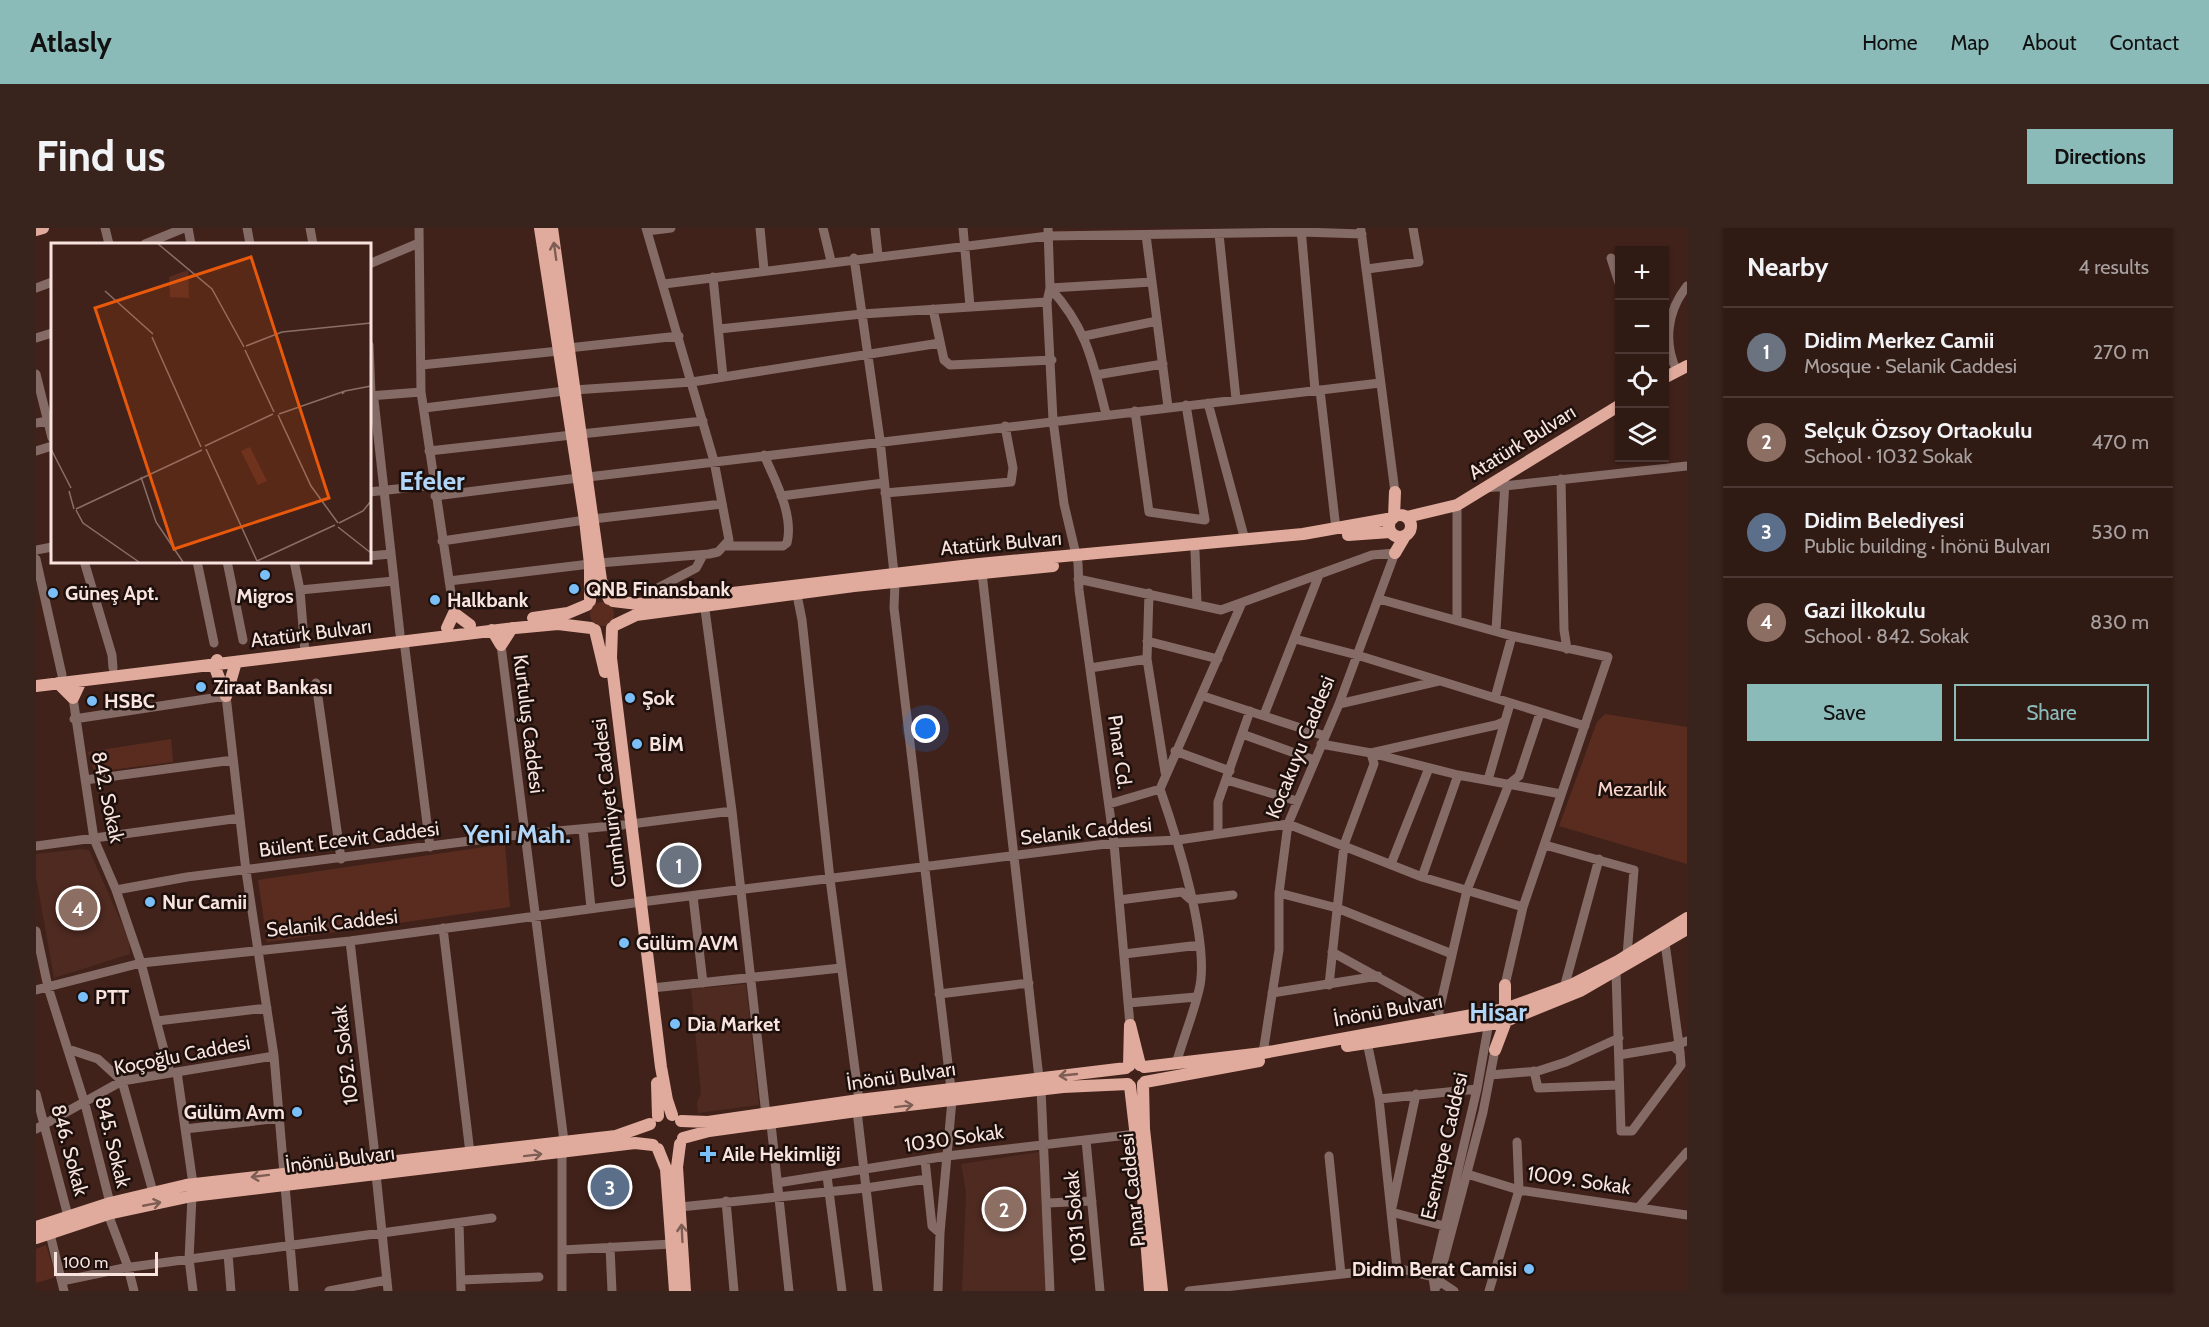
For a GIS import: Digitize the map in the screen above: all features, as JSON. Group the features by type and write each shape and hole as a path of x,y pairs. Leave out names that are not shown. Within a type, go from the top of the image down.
{"main road":[{"path":"36,230 43,228"},
{"path":"540,228 564,350"},
{"path":"552,228 569,391 595,563 602,584 618,612 614,626 604,632 593,629 585,620 595,563"},
{"path":"1669,376 1682,368"},
{"name":"Atatürk Bulvarı","path":"614,626 636,615 704,602 894,578 1336,529 1444,510 1457,506 1484,488 1505,481 1615,408"},
{"path":"1395,492 1399,517 1412,525 1400,534 1389,524 1399,517"},
{"name":"Atatürk Bulvarı","path":"611,600 648,603 704,602 797,595 894,578 982,573 1077,559 1400,534 1444,510"},
{"name":"Kocakuyu Caddesi","path":"1395,553 1400,534"},
{"path":"589,603 599,598 611,600"},
{"name":"Atatürk Bulvarı","path":"402,638 447,628 548,616 589,603"},
{"path":"447,628 454,613 470,626"},
{"name":"Atatürk Bulvarı","path":"36,678 81,681 402,638 512,628 558,624 593,629"},
{"name":"Cumhuriyet Caddesi","path":"614,626 611,658 627,825"},
{"path":"492,630 501,645 512,628"},
{"name":"Cumhuriyet Caddesi","path":"593,629 604,659 637,903 655,1070 654,1120"},
{"name":"Atatürk Bulvarı","path":"36,686 113,668 217,661 236,662 305,650"},
{"path":"217,661 226,696"},
{"path":"226,696 236,662"},
{"path":"60,679 73,698"},
{"path":"73,698 81,681"},
{"name":"Cumhuriyet Caddesi","path":"637,903 652,988 667,1100 676,1118"},
{"name":"İnönü Bulvarı","path":"682,1141 709,1131 858,1106 1040,1083 1135,1067 1263,1053 1439,1016 1499,1016 1563,988 1627,955 1687,918"},
{"name":"İnönü Bulvarı","path":"1040,1083 1137,1084 1499,1016 1580,991 1687,929"},
{"path":"1495,1050 1505,985"},
{"path":"1130,1025 1135,1067"},
{"path":"1135,1067 1147,1074 1137,1084 1124,1078 1135,1067"},
{"name":"Pınar Caddesi","path":"1137,1084 1136,1134 1150,1291"},
{"name":"Pınar Caddesi","path":"1137,1084 1162,1291"},
{"path":"675,1291 666,1169 656,1147 649,1138 654,1120 676,1118 682,1141 677,1167 685,1291"},
{"name":"İnönü Bulvarı","path":"676,1118 708,1122 769,1120"},
{"name":"İnönü Bulvarı","path":"36,1238 153,1192 192,1190 563,1147 616,1136 654,1120"},
{"path":"656,1147 670,1150 682,1141"},
{"name":"İnönü Bulvarı","path":"376,1169 470,1153 635,1143 656,1147"},
{"name":"İnönü Bulvarı","path":"36,1227 68,1216 192,1190"}],"street":[{"path":"105,228 109,243"},
{"path":"148,243 186,228 191,243"},
{"path":"247,228 250,243"},
{"path":"310,228 313,243"},
{"path":"419,228 422,392 435,496 454,613"},
{"path":"449,581 595,563 703,555 718,552 726,546 729,540 714,461 664,284 646,230 671,228"},
{"path":"760,228 764,270"},
{"path":"823,228 831,261"},
{"path":"875,228 878,255"},
{"path":"963,228 970,306"},
{"path":"1367,269 1419,262 1413,228"},
{"path":"1301,230 1336,529"},
{"path":"664,284 878,255 963,247 1048,232 1146,235 1219,234 1242,231 1362,231 1395,492"},
{"name":"Pınar Cd.","path":"1048,232 1050,288 1047,302 1052,360 1053,420 1064,504 1077,559 1114,843 1130,1025"},
{"path":"1219,234 1236,399"},
{"path":"1146,235 1168,407"},
{"path":"370,264 419,243"},
{"path":"854,258 880,440 894,578 894,608 951,1094 939,1233 938,1291"},
{"path":"1611,258 1615,270"},
{"path":"714,277 723,377"},
{"path":"36,288 51,282"},
{"path":"1050,288 1152,282"},
{"path":"1669,328 1673,311 1687,286"},
{"path":"1050,288 1070,310 1084,336 1106,414"},
{"path":"719,329 862,314 1047,302"},
{"path":"933,309 944,360 950,365 1052,360"},
{"path":"1084,336 1157,321"},
{"path":"36,338 51,333"},
{"path":"421,365 679,336"},
{"path":"424,408 569,391 692,382 940,343"},
{"path":"1669,353 1670,357 1682,368"},
{"path":"1096,375 1163,364"},
{"path":"36,374 50,421 36,423"},
{"path":"435,496 880,440 1380,383"},
{"path":"370,395 422,392"},
{"path":"370,395 374,400 394,581 430,847"},
{"path":"1208,403 1245,540"},
{"path":"1135,411 1149,512 1205,520 1185,405"},
{"path":"429,451 703,421"},
{"path":"781,496 1011,482 1013,468 1005,426"},
{"path":"36,451 51,446"},
{"path":"726,546 783,546 787,543 788,526 781,496 764,455"},
{"path":"1496,630 1505,481 1561,479 1687,466"},
{"path":"1561,479 1563,618 1567,649"},
{"path":"370,492 434,485"},
{"path":"442,541 722,504"},
{"path":"1457,506 1457,619"},
{"path":"36,550 51,547"},
{"path":"1195,551 1197,604"},
{"path":"1078,579 1221,610 1240,605 1261,594 1372,555 1395,553"},
{"name":"Kocakuyu Caddesi","path":"1263,1053 1279,950 1279,893 1288,824 1339,704 1395,553"},
{"path":"370,556 391,554"},
{"path":"648,603 652,591 696,568 703,555"},
{"path":"36,559 60,679"},
{"path":"84,562 112,655 113,668"},
{"path":"197,562 213,644"},
{"path":"227,562 243,640"},
{"path":"295,562 305,650"},
{"path":"982,573 1040,1083 1050,1291"},
{"path":"1264,715 1319,575"},
{"path":"300,590 394,581"},
{"path":"1149,593 1147,659 1165,774"},
{"path":"797,595 802,620 878,1291"},
{"path":"1379,599 1512,636 1608,657 1523,907 1505,985"},
{"path":"704,602 742,890 789,1291"},
{"path":"1176,1064 1200,989 1200,945 1178,840 1160,789 1203,696 1240,605"},
{"path":"1495,698 1512,636"},
{"path":"1295,639 1357,655 1586,726"},
{"path":"1147,641 1218,659"},
{"name":"Kurtuluş Caddesi","path":"501,645 563,1147 562,1291"},
{"path":"1090,668 1147,659"},
{"path":"1339,704 1439,681"},
{"path":"316,683 340,859"},
{"path":"74,719 226,696 246,871 274,1056 294,1291"},
{"path":"1203,696 1264,715 1323,740 1458,775 1561,794"},
{"name":"842. Sokak","path":"73,698 74,719 94,839 116,890 141,963 174,1073 185,1129 192,1190 189,1259 193,1291"},
{"path":"1488,780 1510,704"},
{"path":"1218,832 1218,802 1250,711"},
{"path":"1332,952 1378,976 1439,1016 1467,890 1509,784 1519,776 1540,713"},
{"path":"1371,753 1505,721"},
{"path":"1242,734 1314,760"},
{"path":"1176,751 1228,775 1297,801"},
{"path":"1329,985 1344,845 1374,764 1371,753"},
{"path":"85,780 233,760"},
{"path":"1391,864 1429,768"},
{"path":"1422,876 1458,775"},
{"path":"1109,804 1160,789"},
{"name":"Bülent Ecevit Caddesi","path":"116,890 187,877 525,834 627,825 732,811"},
{"path":"36,846 240,818"},
{"name":"Selanik Caddesi","path":"36,990 141,963 350,941 534,915 923,869 1114,843 1178,840 1218,832 1288,824 1422,876 1523,907"},
{"path":"583,829 591,908"},
{"path":"1545,845 1634,870 1627,955"},
{"path":"1563,988 1599,859"},
{"path":"1119,900 1182,892 1191,900 1233,895"},
{"path":"1279,893 1336,908 1452,954"},
{"path":"693,896 703,983"},
{"path":"443,928 470,1153"},
{"name":"845. Sokak","path":"36,931 48,987 85,1104 109,1209 134,1291"},
{"name":"1052. Sokak","path":"350,941 388,1291"},
{"path":"1616,972 1621,1131 1632,1131 1681,1065 1681,1049 1665,943"},
{"path":"1124,954 1200,945"},
{"path":"652,988 841,968"},
{"path":"1272,993 1378,976"},
{"path":"939,994 1029,982"},
{"path":"1128,1003 1196,997"},
{"path":"157,1021 267,1008"},
{"name":"Esentepe Caddesi","path":"1436,1285 1444,1226 1477,1089 1499,1016"},
{"path":"1490,1075 1534,1071 1566,1062 1619,1038"},
{"path":"1367,1042 1379,1099 1397,1268"},
{"path":"68,1049 98,1059 122,1081 153,1192"},
{"path":"1618,1054 1681,1049"},
{"name":"Esentepe Caddesi","path":"1436,1285 1467,1174 1495,1050"},
{"name":"Koçoğlu Caddesi","path":"40,1127 85,1104 122,1081 274,1056"},
{"path":"1534,1071 1538,1088 1619,1085"},
{"path":"1379,1099 1477,1089"},
{"name":"846. Sokak","path":"36,1094 40,1127 68,1216"},
{"path":"1391,1212 1416,1094"},
{"path":"185,1129 280,1118"},
{"name":"1030 Sokak","path":"777,1183 947,1156 1136,1134"},
{"name":"1031 Sokak","path":"1086,1140 1100,1291"},
{"path":"1489,1291 1519,1190 1517,1142"},
{"path":"1639,1207 1687,1152"},
{"path":"1329,1156 1341,1274"},
{"path":"925,1160 932,1226 939,1233"},
{"name":"1009. Sokak","path":"1467,1174 1519,1190 1687,1215"},
{"path":"827,1176 842,1291"},
{"path":"681,1207 866,1188 927,1179"},
{"path":"726,1201 734,1291"},
{"path":"1047,1203 1092,1201"},
{"path":"1391,1212 1444,1226"},
{"path":"62,1281 128,1267 492,1218"},
{"path":"459,1223 461,1291"},
{"path":"50,1234 64,1291"},
{"path":"563,1250 672,1244"},
{"path":"610,1247 612,1291"},
{"path":"228,1254 231,1291"},
{"path":"1189,1291 1274,1287 1341,1274 1397,1268 1454,1291"},
{"path":"461,1280 538,1277"},
{"path":"329,1291 387,1280"}],"shaded area":[{"path":"89,850 129,939 130,954 54,978 36,877 36,854"},
{"path":"746,984 759,1105 698,1113 697,1102 701,1094 691,989"},
{"path":"1039,1152 1046,1291 962,1291 966,1192 961,1164"}],"green space":[{"path":"602,602 611,605 614,614 611,623 602,626 593,623 590,614 593,605"},
{"name":"Mezarlık","path":"1605,714 1687,727 1687,864 1559,826 1597,722"},
{"path":"171,739 173,762 94,772 88,752"},
{"path":"505,844 510,907 267,942 258,880"},
{"path":"46,1245 56,1277 36,1283 36,1249"}],"place":[{"name":"Migros","path":"265,575"},
{"name":"QNB Finansbank","path":"574,589"},
{"name":"Güneş Apt.","path":"53,593"},
{"name":"Halkbank","path":"435,600"},
{"name":"Ziraat Bankası","path":"201,687"},
{"name":"Şok","path":"630,698"},
{"name":"HSBC","path":"92,701"},
{"name":"BİM","path":"637,744"},
{"name":"Didim Merkez Camii","path":"679,865"},
{"name":"Nur Camii","path":"150,902"},
{"name":"Gazi İlkokulu","path":"78,908"},
{"name":"Gülüm AVM","path":"624,943"},
{"name":"PTT","path":"83,997"},
{"name":"Dia Market","path":"675,1024"},
{"name":"Gülüm Avm","path":"297,1112"},
{"name":"Aile Hekimliği","path":"708,1154"},
{"name":"Didim Belediyesi","path":"610,1187"},
{"name":"Selçuk Özsoy Ortaokulu","path":"1004,1209"},
{"name":"Didim Berat Camisi","path":"1529,1269"}],"district":[{"name":"Efeler","path":"432,481"},
{"name":"Yeni Mah.","path":"517,834"},
{"name":"Hisar","path":"1498,1012"}]}
